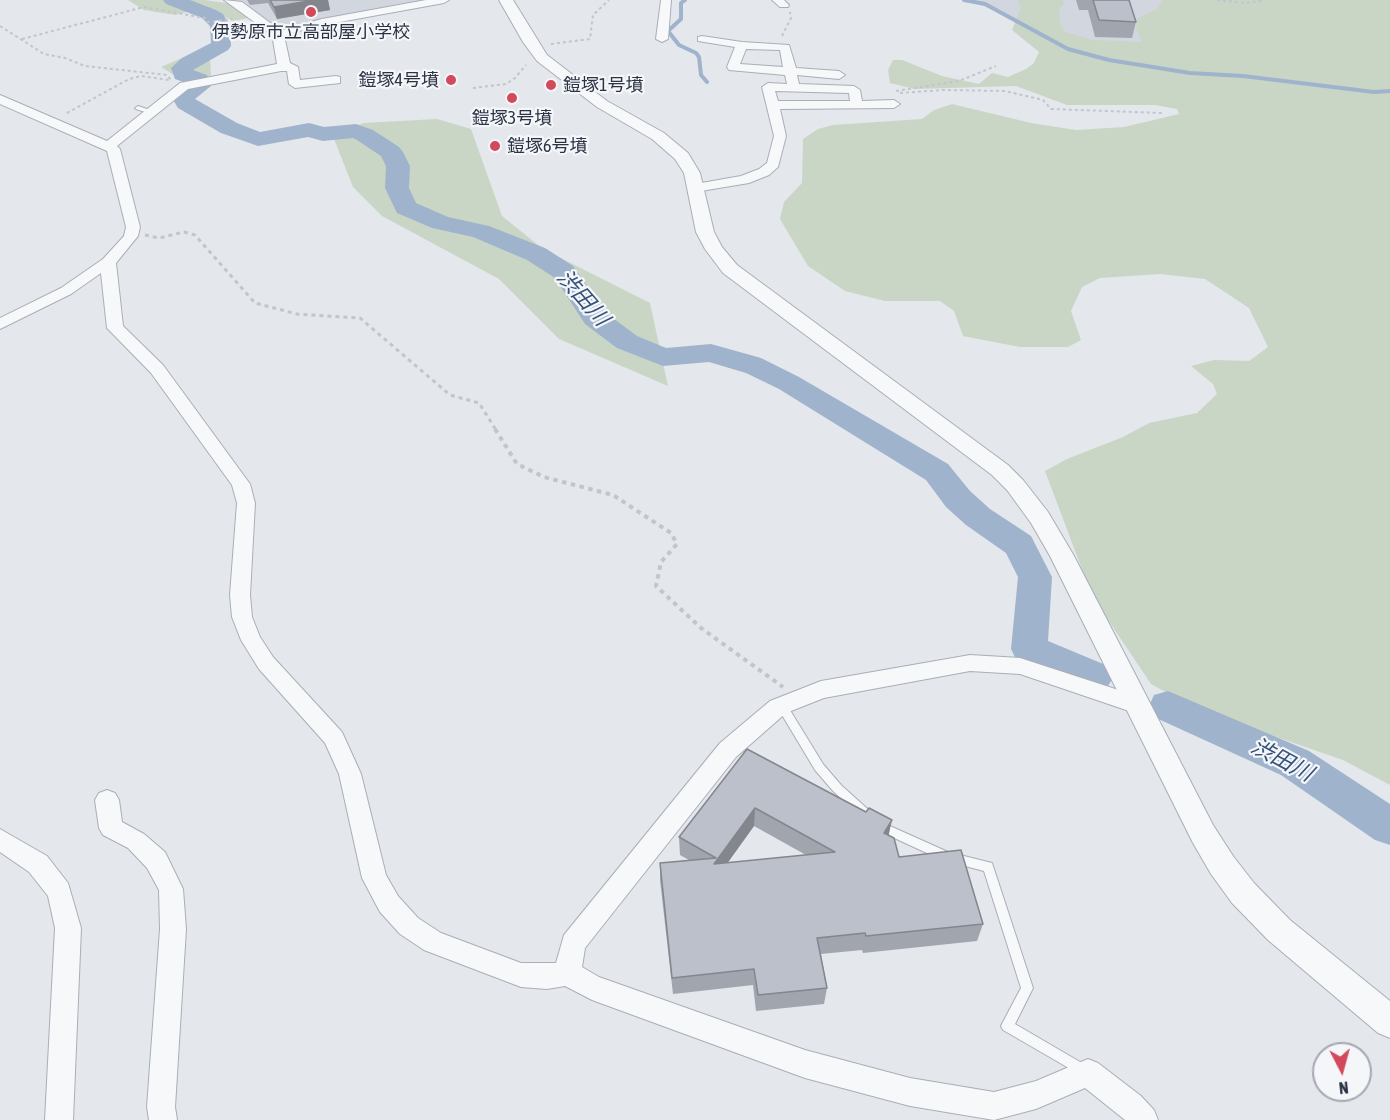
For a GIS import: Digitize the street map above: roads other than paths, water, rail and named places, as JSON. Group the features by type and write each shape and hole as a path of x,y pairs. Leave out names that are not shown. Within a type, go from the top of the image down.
{"street":[{"path":"229,0 238,4 281,36"},
{"path":"281,67 284,64 279,40 287,31 322,22 444,0"},
{"path":"506,0 529,55 542,58 602,104 658,136 679,152 690,167 705,232 714,249 730,269 1000,470 1015,484 1040,518 1062,556 1203,834 1243,893 1279,930 1390,1022"},
{"path":"662,39 666,0"},
{"path":"702,39 742,45 785,47 794,87"},
{"path":"742,45 733,67 839,75"},
{"path":"108,146 144,110 188,82 292,66 295,84 320,84 336,80"},
{"path":"695,188 744,180 770,168 776,160 780,136 768,87 854,90 857,105"},
{"path":"0,99 113,149 133,231 125,244 108,262 66,291 0,324"},
{"path":"772,105 894,104"},
{"path":"108,262 111,317 115,328 157,369 241,483 246,503 240,595 242,618 251,640 266,663 334,738 350,774 374,878 389,904 410,926 433,942 521,975 547,977 570,973 592,987 805,1064 910,1092 994,1106 1036,1095 1088,1073 1131,1106 1144,1120"},
{"path":"570,973 569,964 573,943 728,750 790,702 822,690 947,667 994,663 1020,666 1138,705"},
{"path":"107,800 111,828 136,841 156,860 171,889 172,929 161,1107 163,1120"},
{"path":"0,840 38,864 59,891 68,928 59,1120"}],"lane":[{"path":"790,702 819,767 837,788 881,827 946,857 988,867 1027,988 1007,1026 1088,1073"}],"waterway":[{"name":"渋田川","path":"173,0 209,14 216,18 220,26 221,46 182,68 183,74 199,80 200,86 183,98 186,103 229,128 258,139 309,130 323,134 356,131 365,135 391,152 398,166 397,188 406,208 441,223 480,231 536,254 564,272 595,318 627,342 663,357 711,353 743,364 751,364 789,383 937,472 958,499 978,517 1019,545 1035,577 1029,649 1095,676"},
{"path":"685,0 681,3 681,19 668,31 679,45 696,53 699,57 701,75 707,82"},
{"path":"964,0 985,4 1068,49 1109,60 1190,73 1243,76 1374,92 1390,91"},
{"name":"渋田川","path":"1168,706 1295,763 1390,827"}],"place":[{"name":"伊勢原市立高部屋小学校","path":"311,12"},
{"name":"鎧塚4号墳","path":"451,80"},
{"name":"鎧塚1号墳","path":"551,85"},
{"name":"鎧塚3号墳","path":"512,98"},
{"name":"鎧塚6号墳","path":"495,146"}]}
